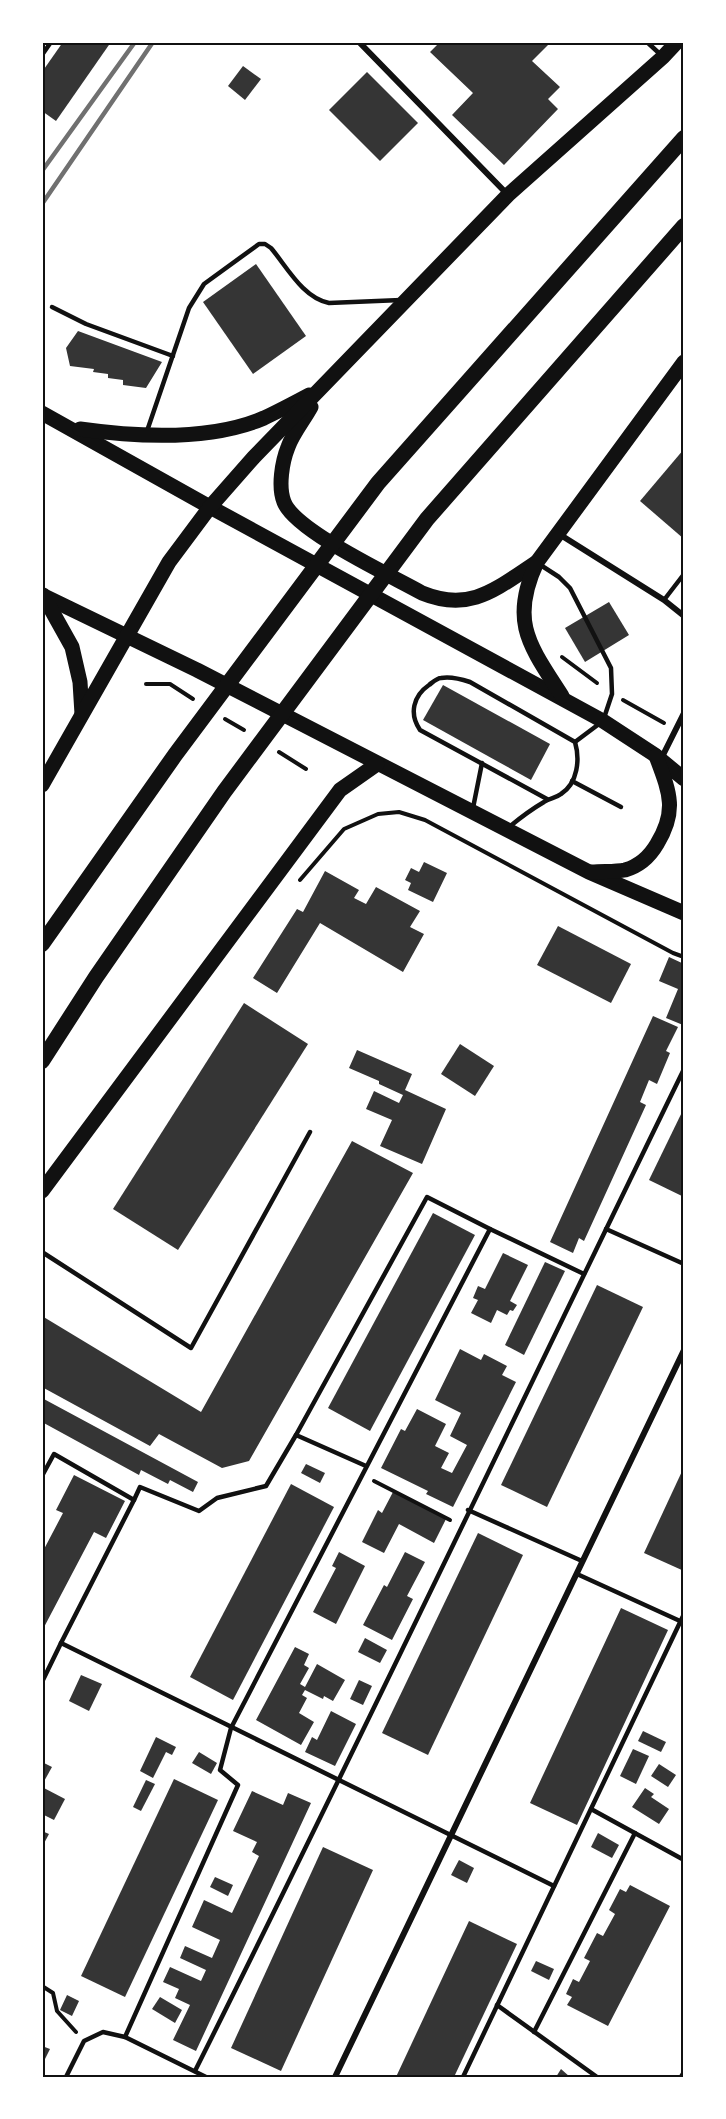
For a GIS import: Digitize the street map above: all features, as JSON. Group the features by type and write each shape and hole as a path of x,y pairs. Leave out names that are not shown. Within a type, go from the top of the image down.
{"highway":[{"path":"42,944 176,755 378,483 684,138"},
{"path":"42,1061 96,977 224,792 427,519 684,226"}],"main road":[{"path":"42,785 169,562 210,507 254,457 508,195 677,42"},
{"path":"564,699 531,647 523,607 527,582 537,562 684,362"},
{"path":"70,427 146,434 220,431 262,419 322,388"},
{"path":"322,388 288,447 283,468 281,486 284,502 301,524 422,593 444,600 468,600 485,595 537,562"},
{"path":"42,413 603,721 658,757 684,779"},
{"path":"42,595 127,635 590,872 684,913"},
{"path":"42,595 61,624 75,655 81,682 82,714"},
{"path":"590,872 625,870 640,863 651,853 659,840 668,823 670,808 668,788 658,757"},
{"path":"42,1191 340,790 377,764"}],"street":[{"path":"359,42 508,195"},
{"path":"558,534 664,600 684,616"},
{"path":"658,757 684,713"},
{"path":"335,2077 684,1350"}],"lane":[{"path":"42,55 51,42"},
{"path":"647,42 663,57"},
{"path":"146,434 189,308 204,284 259,244 265,244 271,248 308,294 318,301 329,303 407,300"},
{"path":"52,306 86,324 173,356"},
{"path":"537,562 559,577 570,588 611,668 612,694 603,721 575,741"},
{"path":"664,600 684,574"},
{"path":"505,829 547,799 564,792 577,770 578,753 575,741 470,682 454,677 439,678 420,691 413,708 414,721 420,730 547,799"},
{"path":"472,813 482,764"},
{"path":"572,781 621,807"},
{"path":"195,2071 340,1781 468,1510 684,1069"},
{"path":"42,1252 191,1347 310,1132"},
{"path":"42,1682 140,1487 199,1511 217,1498 266,1486 426,1197 584,1274"},
{"path":"125,2037 238,1785 220,1770 231,1728 490,1229"},
{"path":"606,1229 684,1264"},
{"path":"296,1435 366,1466"},
{"path":"42,1476 54,1454 134,1500"},
{"path":"468,1510 582,1561"},
{"path":"576,1574 680,1622"},
{"path":"463,2077 684,1614"},
{"path":"61,1643 554,1886"},
{"path":"591,1809 684,1860"},
{"path":"534,2031 635,1833"},
{"path":"497,2005 597,2077"},
{"path":"66,2077 84,2041 103,2032 125,2037 206,2077"},
{"path":"681,2077 684,2072"}],"path":[{"path":"297,883 344,829 378,814 399,812 425,820 684,957"},
{"path":"362,1474 462,1526"},
{"path":"42,1986 53,1993 57,2011 84,2041"}],"building":[{"path":"63,42 111,42 56,121 42,111 42,72"},
{"path":"440,42 551,42 532,61 560,87 548,99 558,109 504,165 452,115 473,93 430,52"},
{"path":"243,66 261,79 245,100 228,86"},
{"path":"367,72 418,123 380,161 329,110"},
{"path":"256,264 306,336 253,374 203,302"},
{"path":"78,331 162,362 146,388 123,385 123,380 108,378 108,374 93,372 94,369 70,366 66,348"},
{"path":"684,449 684,539 640,501"},
{"path":"609,602 629,635 585,662 565,628"},
{"path":"443,685 550,744 531,780 423,720"},
{"path":"424,862 447,873 433,902 408,890 411,883 405,880 411,868 419,872"},
{"path":"325,871 359,890 354,898 366,904 376,887 420,911 410,927 424,934 403,972 320,923 277,993 253,978 297,909 303,912"},
{"path":"558,926 631,964 611,1003 537,965"},
{"path":"669,957 684,964 683,1025 666,1018 678,989 659,981"},
{"path":"244,1003 308,1044 178,1250 113,1209"},
{"path":"653,1016 678,1027 666,1051 670,1053 657,1084 649,1080 640,1102 646,1105 584,1241 579,1238 573,1253 550,1242"},
{"path":"460,1044 494,1066 475,1096 441,1074"},
{"path":"357,1050 412,1074 405,1090 446,1109 422,1164 380,1146 392,1120 366,1109 374,1091 399,1103 403,1095 349,1068"},
{"path":"684,1108 684,1197 649,1180"},
{"path":"352,1141 413,1173 249,1461 222,1468 159,1434 150,1446 42,1387 42,1316 201,1412"},
{"path":"433,1213 475,1235 370,1431 328,1408"},
{"path":"503,1253 528,1265 510,1301 517,1305 507,1315 497,1310 491,1323 471,1313 478,1300 473,1298 478,1286 485,1289"},
{"path":"545,1262 565,1271 524,1355 505,1345"},
{"path":"597,1285 643,1307 547,1507 501,1485"},
{"path":"460,1349 481,1360 484,1354 507,1366 502,1375 516,1382 453,1507 426,1494 428,1491 381,1468 401,1429 405,1431 417,1409 446,1424 435,1446 449,1453 441,1468 452,1473 467,1445 450,1436 461,1413 435,1400"},
{"path":"42,1398 198,1482 193,1492 170,1480 168,1484 141,1470 139,1475 42,1422"},
{"path":"306,1464 325,1473 320,1483 301,1473"},
{"path":"684,1467 684,1571 644,1553"},
{"path":"74,1475 125,1501 106,1538 94,1532 42,1631 42,1553 63,1513 56,1510"},
{"path":"291,1484 334,1507 233,1700 190,1677"},
{"path":"393,1492 446,1519 434,1543 399,1524 384,1553 362,1542 378,1510 382,1513"},
{"path":"478,1533 523,1555 428,1755 382,1733"},
{"path":"339,1552 365,1566 336,1624 313,1612 336,1568 332,1566"},
{"path":"405,1552 425,1562 407,1596 413,1599 392,1640 363,1625 384,1585 387,1587"},
{"path":"621,1608 668,1630 577,1825 530,1803"},
{"path":"365,1638 387,1650 380,1663 358,1652"},
{"path":"295,1647 309,1654 304,1665 309,1668 300,1684 305,1687 317,1664 345,1680 333,1701 305,1690 302,1695 307,1698 299,1713 314,1722 301,1745 256,1720"},
{"path":"81,1675 102,1684 89,1711 69,1701"},
{"path":"359,1680 372,1686 363,1705 350,1699"},
{"path":"331,1711 356,1724 335,1766 305,1752 312,1737 317,1740"},
{"path":"643,1731 666,1742 661,1752 638,1741"},
{"path":"156,1737 176,1747 172,1755 166,1752 153,1778 140,1771"},
{"path":"633,1749 649,1756 636,1784 620,1776"},
{"path":"199,1752 217,1763 211,1774 192,1763"},
{"path":"42,1762 52,1767 42,1785"},
{"path":"659,1764 676,1775 668,1787 651,1776"},
{"path":"174,1779 218,1800 125,1997 81,1976"},
{"path":"146,1780 155,1784 141,1811 133,1807"},
{"path":"42,1787 65,1799 54,1820 42,1814"},
{"path":"645,1788 654,1794 651,1797 669,1809 659,1824 632,1807"},
{"path":"252,1791 283,1805 288,1793 311,1803 196,2051 173,2040 190,2005 175,1998 179,1989 163,1982 170,1967 201,1981 206,1970 180,1958 185,1946 212,1958 220,1940 192,1927 204,1900 232,1913 259,1856 252,1852 257,1842 233,1831"},
{"path":"42,1831 49,1834 42,1847"},
{"path":"598,1833 619,1845 612,1858 591,1847"},
{"path":"323,1847 373,1870 281,2071 231,2048"},
{"path":"459,1860 474,1868 467,1883 451,1875"},
{"path":"215,1877 233,1885 228,1896 210,1887"},
{"path":"630,1885 670,1906 608,2026 567,2005 572,1997 566,1994 573,1979 579,1982 590,1961 584,1958 597,1933 603,1936 615,1914 609,1910 620,1889 626,1892"},
{"path":"469,1921 517,1944 454,2077 396,2077"},
{"path":"536,1961 554,1969 549,1980 531,1971"},
{"path":"67,1995 79,2001 72,2016 60,2010"},
{"path":"160,1997 182,2010 175,2023 152,2009"},
{"path":"42,2046 50,2049 42,2065"},
{"path":"561,2069 570,2077 556,2077"}],"railway":[{"path":"42,171 135,42"},
{"path":"42,204 153,42"}]}
